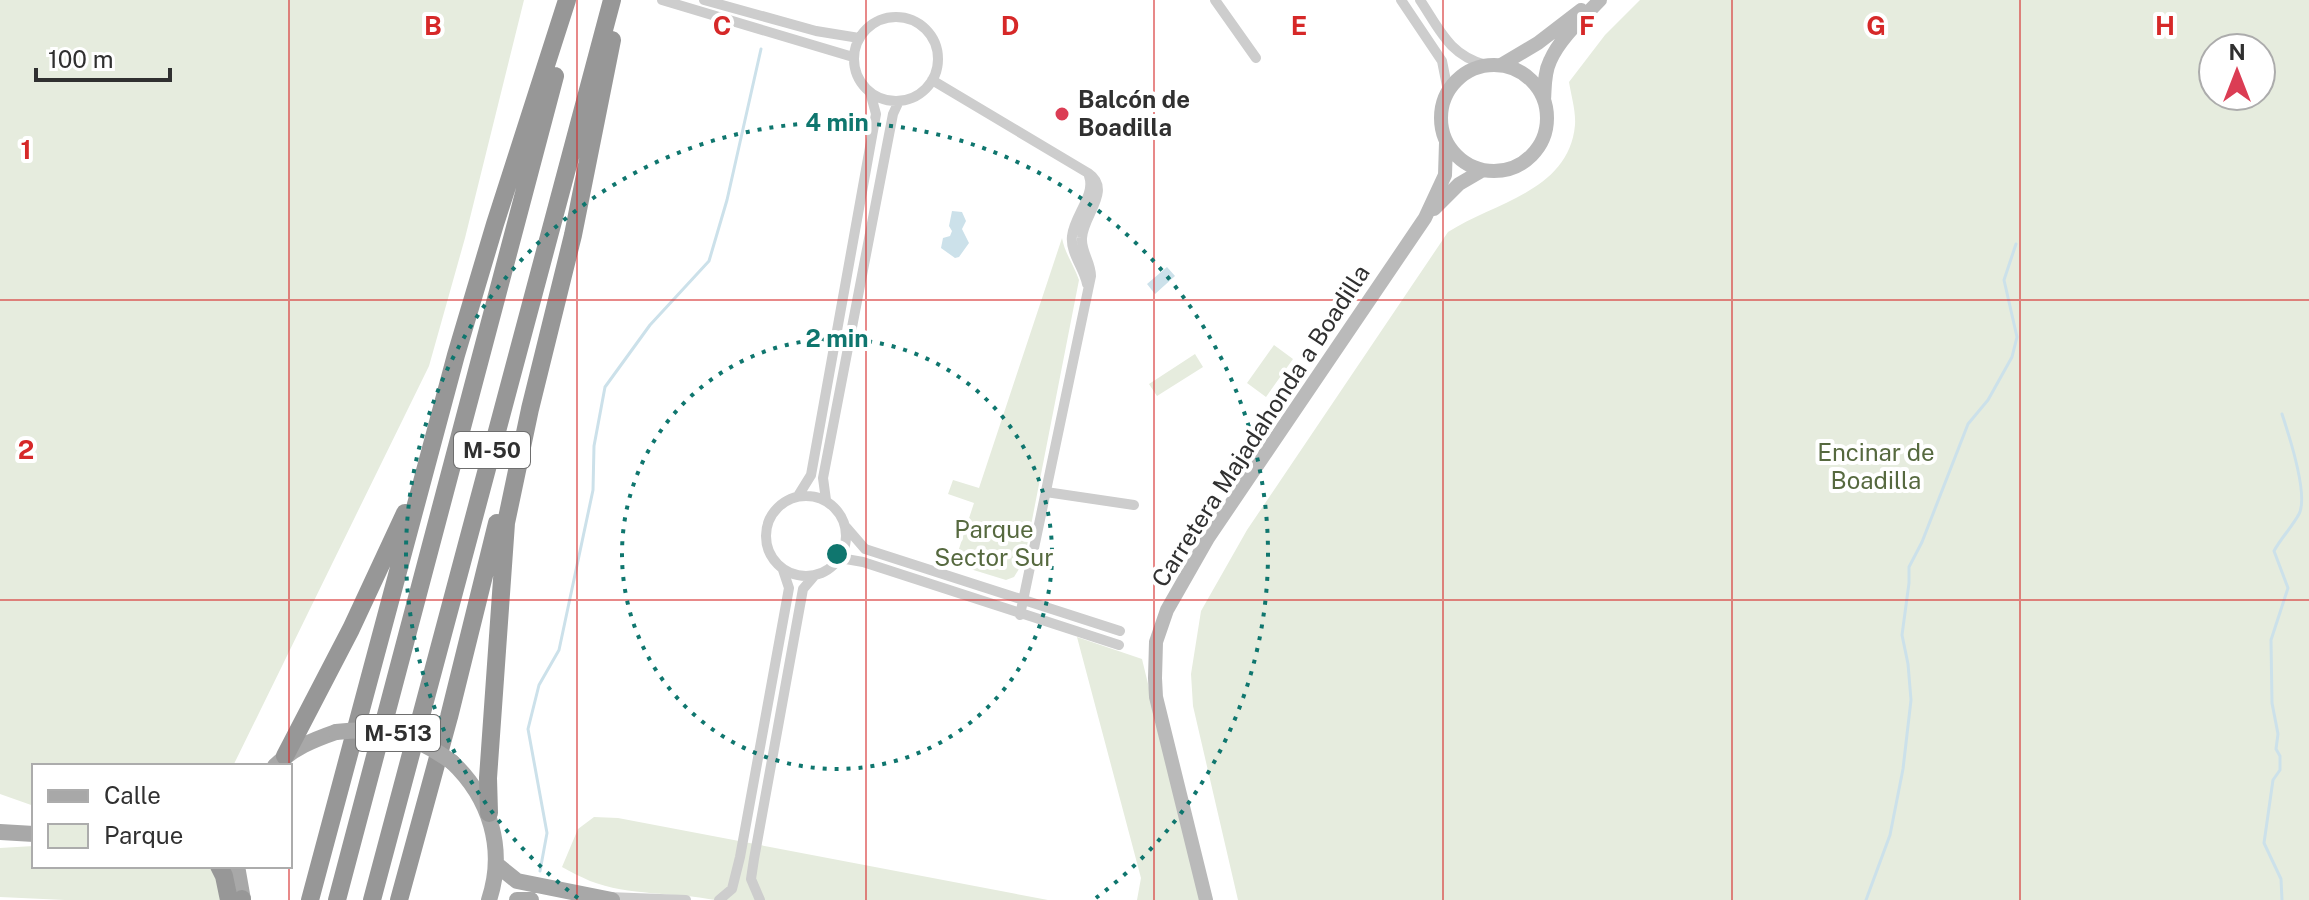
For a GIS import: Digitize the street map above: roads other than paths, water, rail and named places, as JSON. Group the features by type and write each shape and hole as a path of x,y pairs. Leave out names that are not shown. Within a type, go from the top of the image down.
{"highway":[{"path":"310,900 444,397 495,224 567,0"},
{"name":"M-50","path":"337,900 576,0"},
{"name":"M-50","path":"372,900 612,0"},
{"path":"489,813 488,778 506,523 530,409 573,235 620,0"},
{"path":"280,761 351,629 399,529 444,397"},
{"path":"399,900 505,493 530,409"},
{"path":"230,868 224,876 239,900"}],"main road":[{"name":"M-513","path":"280,761 308,742 336,732 362,729 397,733 430,746 467,776 489,813 496,864 489,900"},
{"path":"0,825 32,825"},
{"path":"0,832 32,834"},
{"path":"496,864 517,881 605,898"},
{"path":"517,900 531,900"}],"street":[{"path":"662,0 853,57"},
{"path":"704,0 816,31 859,38"},
{"path":"1215,0 1256,58"},
{"path":"1401,0 1442,61 1448,91"},
{"path":"1420,0 1455,52 1469,61 1493,65 1515,69 1538,88 1547,116 1539,147 1515,167 1499,171 1469,165 1456,156 1446,143 1440,117 1448,91 1471,70 1493,65 1538,43 1597,0"},
{"path":"1544,101 1545,76 1550,60 1597,0"},
{"path":"798,496 811,475 876,114 870,92 857,76 853,57 859,38 867,27 879,20 891,17 917,22 935,42 937,68 932,80 924,91 899,101 884,99 870,92"},
{"path":"932,80 1088,173 1095,178 1099,193 1082,235 1082,250 1091,271 1020,615"},
{"path":"826,500 823,478 893,114 899,101"},
{"name":"Carretera Majadahonda a Boadilla","path":"1206,900 1156,697 1158,637 1177,588 1208,538 1425,218 1445,175 1446,143"},
{"name":"Carretera Majadahonda a Boadilla","path":"1425,218 1459,184 1483,170"},
{"path":"1046,492 1134,505"},
{"path":"846,527 846,543 840,558 829,569 815,575 799,576 783,570 772,559 766,544 766,528 772,513 783,502 798,496 813,496 826,500 839,512 846,527 865,549 1120,631"},
{"path":"840,558 863,562 1119,645"},
{"path":"719,900 732,889 740,857 789,588 783,570"},
{"path":"760,900 751,879 754,859 803,589 815,575"},
{"path":"605,898 686,900"}],"water":[{"path":"952,211 962,212 966,221 962,229 969,243 955,258 941,248 943,238 950,236 952,231 949,226"},
{"path":"1167,267 1175,276 1155,294 1147,284"}],"waterway":[{"path":"540,871 547,833 528,729 539,685 559,650 593,490 594,446 605,387 650,325 709,261 727,200 761,49"},
{"path":"1866,900 1890,835 1903,769 1911,700 1902,635 1909,567 1922,542 1968,424 1988,400 2012,357 2017,337 2004,280 2016,244"},
{"path":"2282,414 2302,493 2299,514 2274,551 2288,588 2271,640 2272,703 2280,770 2273,780 2264,843 2281,879 2282,900"}],"place":[{"name":"Balcón de Boadilla","path":"1062,114"}],"park label":[{"name":"Encinar de Boadilla","path":"1876,467"},
{"name":"Parque Sector Sur","path":"994,544"}]}
